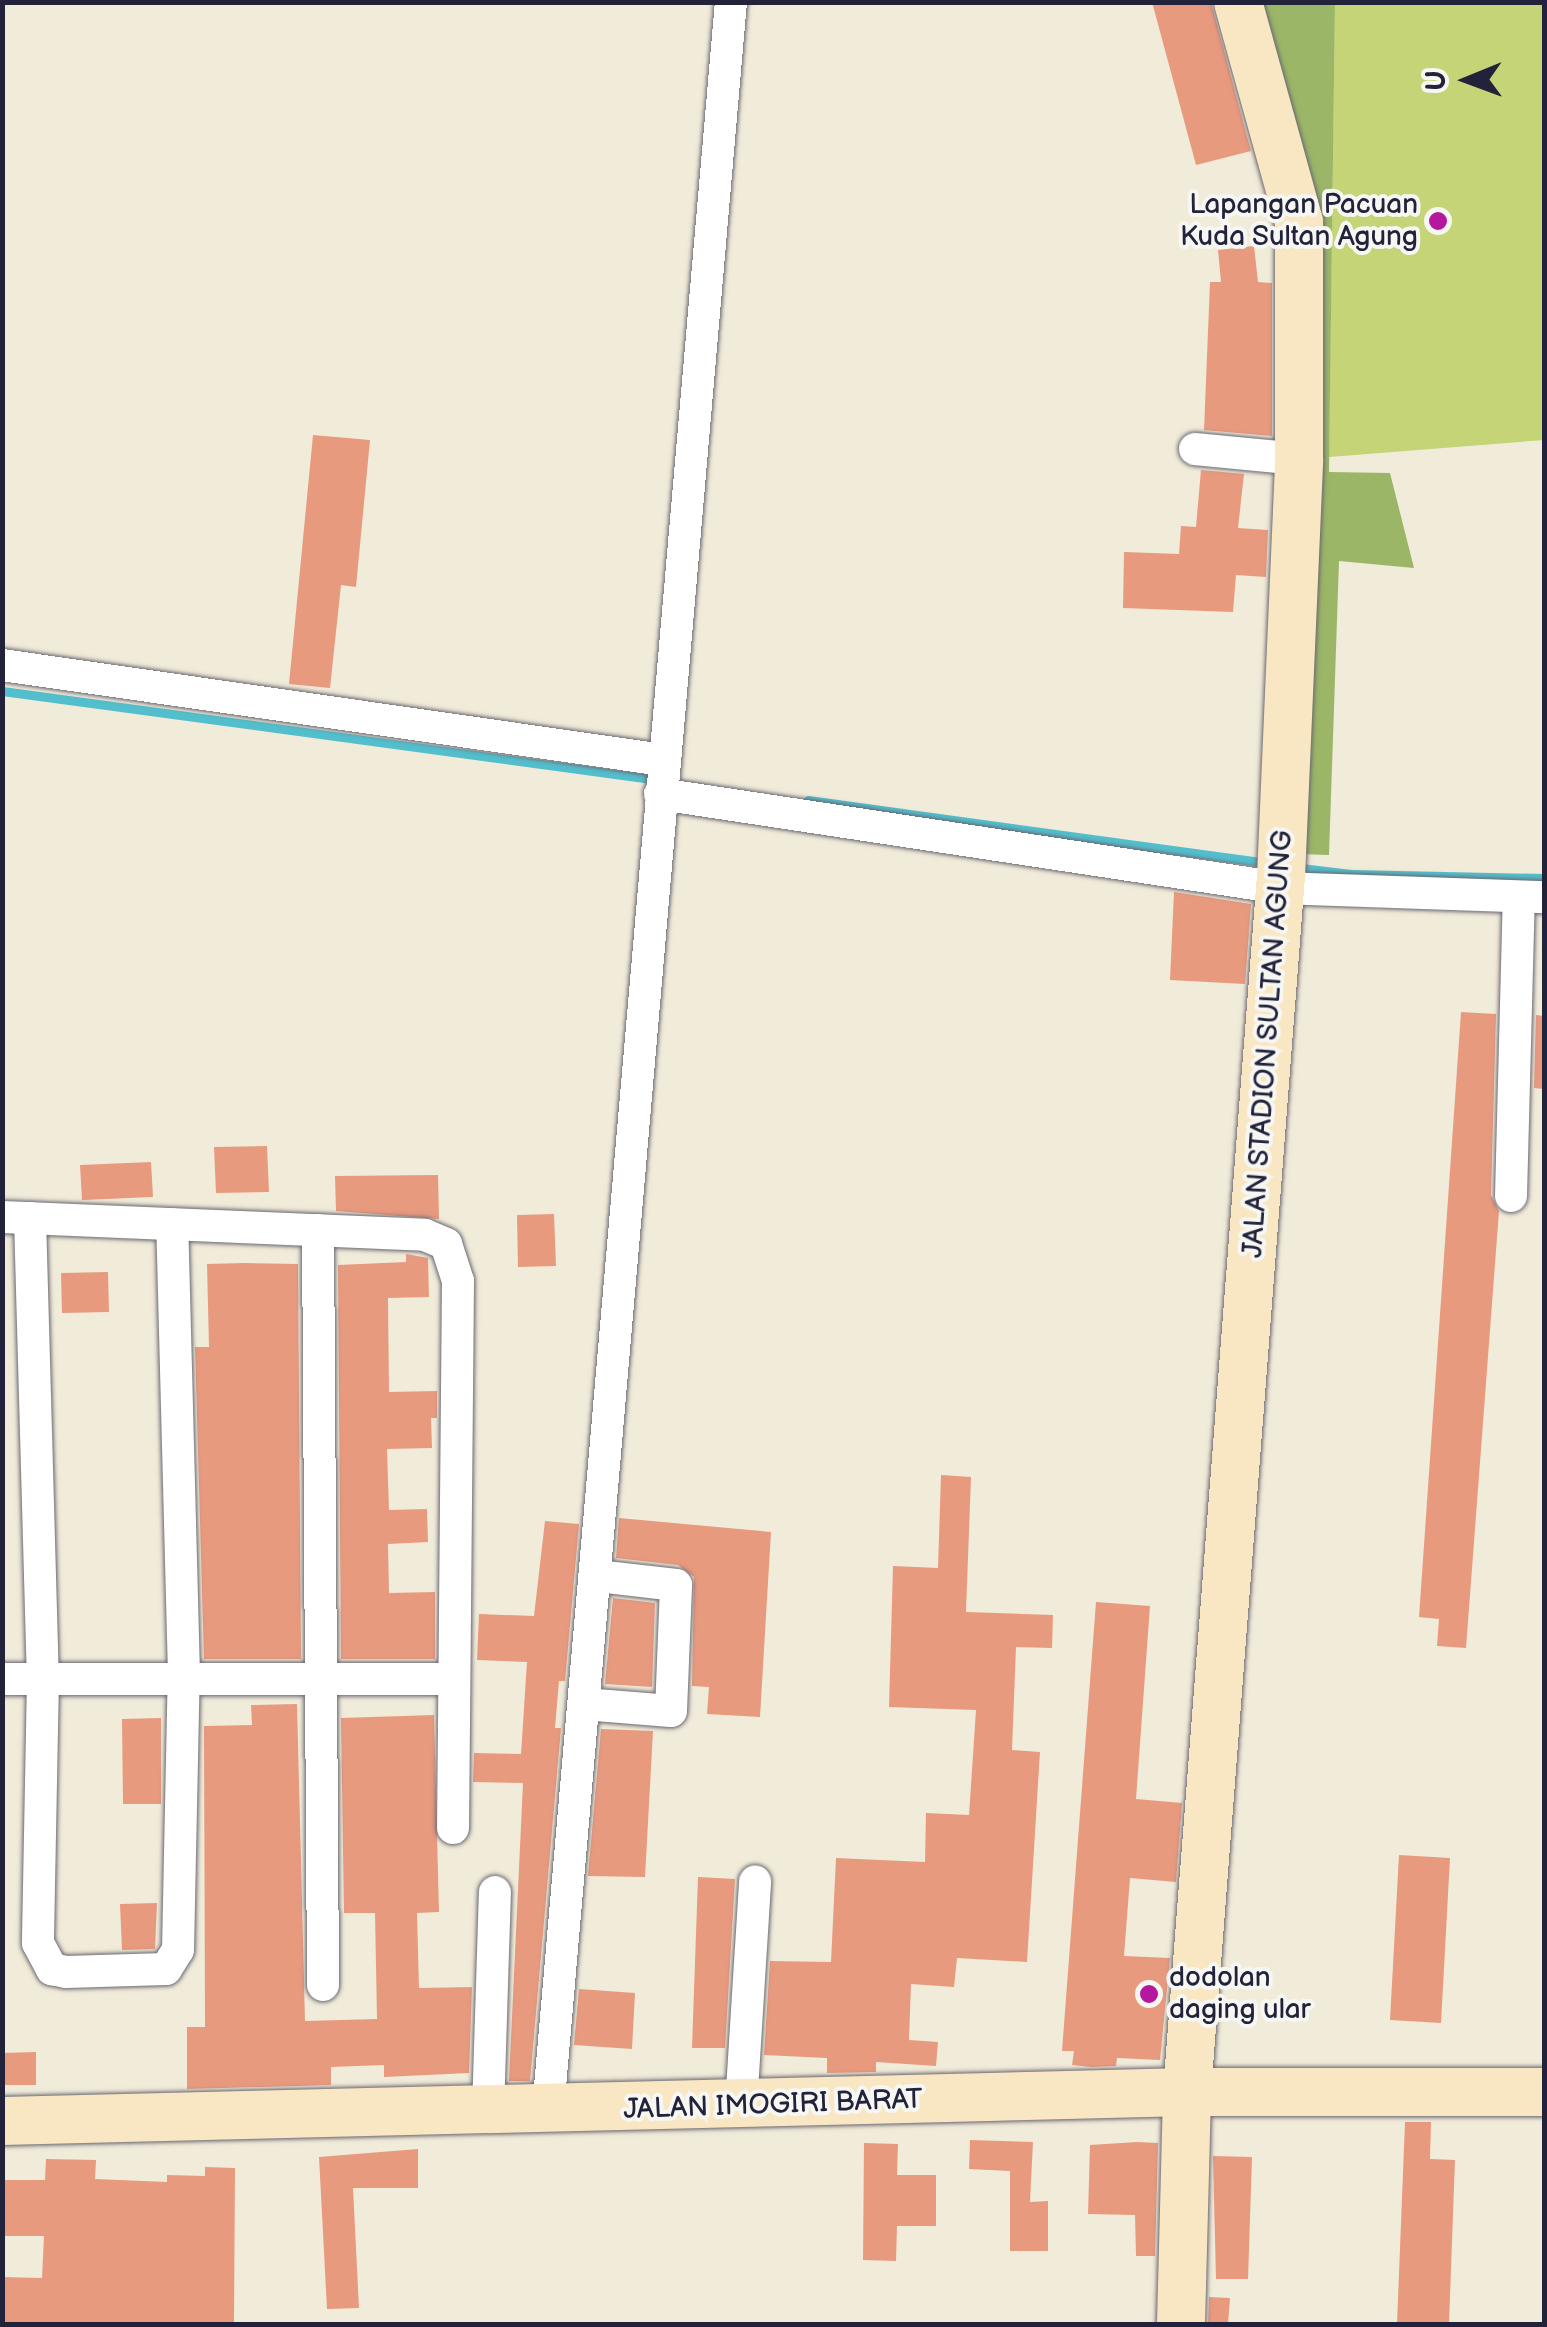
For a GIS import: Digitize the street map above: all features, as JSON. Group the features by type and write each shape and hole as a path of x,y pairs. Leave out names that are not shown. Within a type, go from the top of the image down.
{"main road":[{"name":"JALAN STADION SULTAN AGUNG","path":"1181,2324 1187,2092 1282,872 1299,458 1298,222 1238,2"},
{"name":"JALAN IMOGIRI BARAT","path":"2,2122 1187,2092 1544,2092"}],"street":[{"path":"548,2110 731,2"},
{"path":"1195,449 1299,458"},
{"path":"2,665 661,778 1282,872 1532,898 1511,1196"},
{"path":"172,1224 184,1675 178,1950 175,1960 154,1971 66,1972 42,1958 43,1678 16,1218 172,1224 318,1230 426,1235 446,1244 456,1260 453,1828"},
{"path":"318,1230 323,1985"},
{"path":"584,1704 671,1711 676,1585 596,1576"},
{"path":"2,1678 453,1678"},
{"path":"741,2106 756,1881"},
{"path":"488,2112 495,1892"}],"green space":[{"path":"1261,3 1335,3 1329,472 1390,473 1414,568 1339,561 1329,855 1300,854 1311,564"},
{"name":"Lapangan Pacuan Kuda Sultan Agung","path":"1335,3 1544,3 1544,440 1329,457"}],"building":[{"path":"1152,2 1211,2 1251,151 1196,165"},
{"path":"1254,246 1258,282 1272,283 1272,436 1204,430 1210,282 1221,282 1218,250"},
{"path":"313,435 370,440 356,587 341,585 330,688 289,684"},
{"path":"1201,470 1244,474 1238,528 1268,530 1266,577 1236,575 1233,612 1123,608 1124,552 1179,554 1181,526 1196,527"},
{"path":"1174,892 1251,904 1245,984 1170,980"},
{"path":"1461,1012 1496,1014 1491,1195 1499,1211 1466,1648 1437,1646 1439,1619 1419,1617"},
{"path":"1536,1015 1544,1016 1544,1089 1534,1088"},
{"path":"267,1146 269,1192 216,1193 214,1147"},
{"path":"151,1162 153,1197 82,1200 80,1165"},
{"path":"438,1175 439,1219 336,1211 335,1176"},
{"path":"554,1214 556,1266 518,1267 517,1215"},
{"path":"406,1254 428,1258 429,1297 388,1298 389,1392 437,1391 437,1418 431,1418 432,1448 387,1449 389,1510 427,1509 428,1542 388,1544 389,1593 435,1592 435,1659 341,1659 338,1265 406,1262"},
{"path":"207,1264 298,1264 301,1659 204,1659 195,1347 209,1347"},
{"path":"108,1272 109,1312 62,1313 61,1273"},
{"path":"941,1475 971,1477 966,1612 1053,1615 1052,1648 1016,1647 1012,1750 1040,1752 1027,1962 957,1958 954,1987 911,1984 909,2040 938,2042 936,2066 876,2062 876,2072 827,2073 827,2058 764,2055 770,1961 831,1962 836,1858 925,1862 926,1813 969,1815 976,1710 889,1707 893,1566 938,1568"},
{"path":"619,1518 771,1532 760,1717 707,1714 709,1687 692,1686 694,1577 678,1565 616,1558"},
{"path":"545,1521 579,1524 565,1681 559,1681 555,1728 561,1728 530,2081 509,2081 523,1783 473,1782 474,1753 521,1754 527,1662 477,1660 479,1614 534,1616"},
{"path":"613,1598 655,1603 652,1687 605,1684"},
{"path":"1096,1602 1150,1606 1136,1799 1182,1803 1176,1882 1130,1878 1124,1956 1170,1958 1160,2060 1117,2058 1116,2066 1092,2067 1072,2065 1074,2051 1062,2051"},
{"path":"297,1704 305,2021 377,2019 375,1913 344,1913 341,1718 434,1715 439,1912 417,1913 419,1988 472,1987 469,2073 384,2077 384,2065 331,2067 331,2085 187,2089 187,2027 205,2027 204,1726 252,1725 251,1705"},
{"path":"161,1718 161,1804 123,1804 122,1719"},
{"path":"601,1729 653,1731 645,1877 588,1876"},
{"path":"1399,1855 1450,1858 1441,2023 1390,2020"},
{"path":"698,1877 735,1879 725,2048 692,2048"},
{"path":"157,1903 155,1949 122,1950 120,1904"},
{"path":"579,1989 635,1993 632,2049 574,2045"},
{"path":"36,2052 36,2085 2,2085 2,2053"},
{"path":"1405,2122 1431,2122 1430,2159 1455,2160 1449,2324 1397,2324"},
{"path":"970,2140 1033,2142 1030,2202 1048,2201 1048,2251 1010,2251 1010,2171 969,2169"},
{"path":"864,2143 898,2144 897,2175 936,2175 936,2226 897,2226 896,2261 863,2260"},
{"path":"1158,2143 1155,2256 1136,2256 1135,2215 1088,2214 1090,2145"},
{"path":"418,2149 418,2188 353,2188 359,2308 327,2309 319,2157"},
{"path":"1213,2156 1252,2157 1248,2279 1216,2279"},
{"path":"46,2159 96,2160 95,2179 167,2182 167,2175 205,2176 205,2167 235,2168 234,2324 2,2324 2,2277 42,2278 44,2236 2,2236 2,2180 45,2180"},
{"path":"1209,2297 1230,2298 1228,2324 1208,2324"}],"waterway":[{"path":"2,691 659,780"},
{"path":"808,800 1268,863"},
{"path":"1293,867 1351,874 1544,878"}],"place":[{"name":"Lapangan Pacuan Kuda Sultan Agung","path":"1438,221"},
{"name":"dodolan daging ular","path":"1149,1994"}]}
